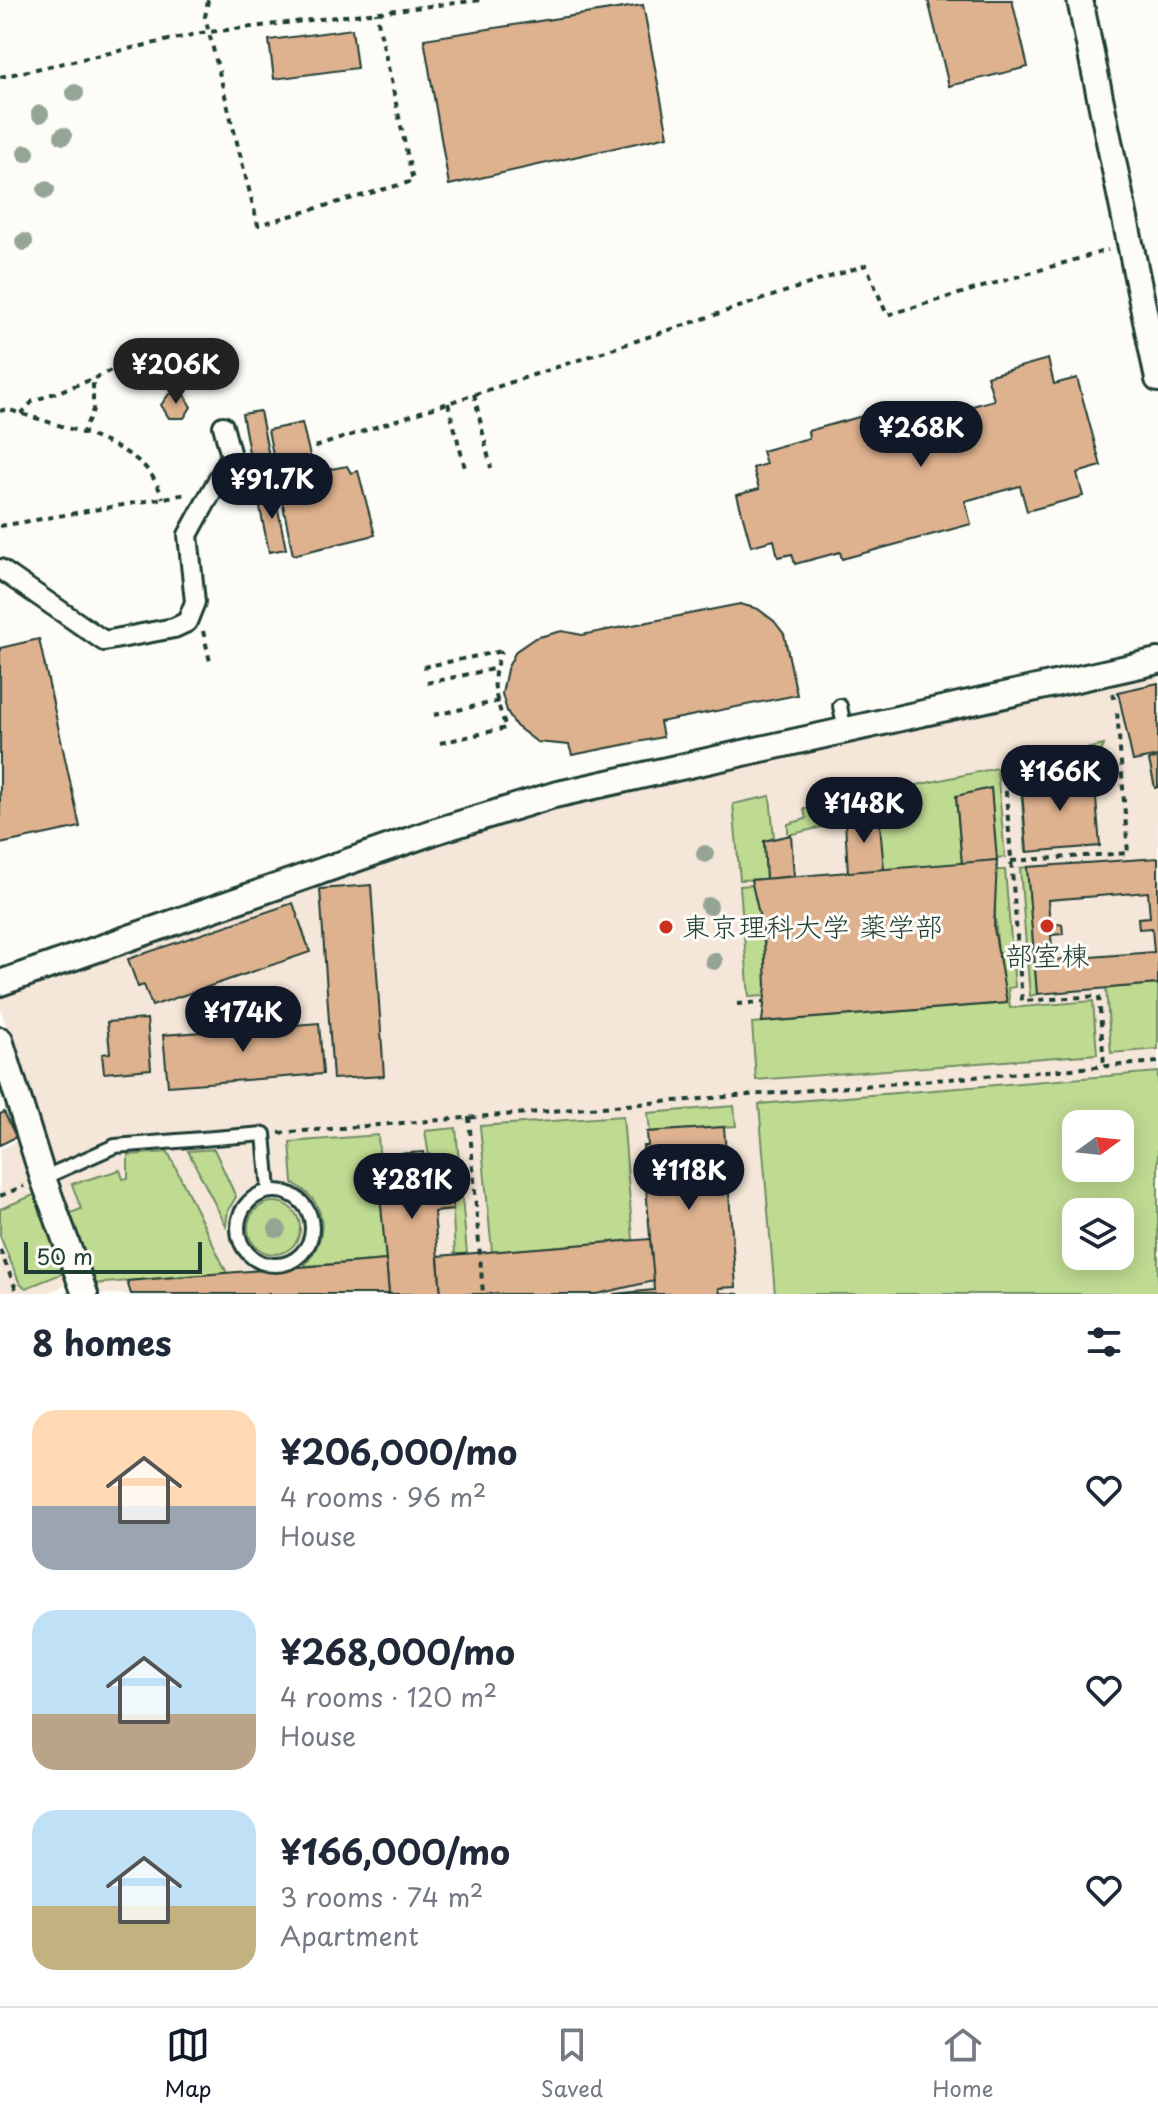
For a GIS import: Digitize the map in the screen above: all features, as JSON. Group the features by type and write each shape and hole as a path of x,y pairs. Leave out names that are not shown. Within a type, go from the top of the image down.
{"street":[{"path":"1080,0 1158,379"},
{"path":"0,569 104,641 174,628 187,622 195,602 188,535 231,456 223,426"},
{"path":"0,983 494,812 554,795 1158,661"},
{"path":"0,1040 8,1098 43,1178 85,1294"}],"lane":[{"path":"840,706 845,731"},
{"path":"43,1178 115,1146 264,1134 269,1190"},
{"path":"269,1190 291,1194 307,1209 311,1220 312,1231 304,1251 285,1264 263,1264 253,1259 239,1241 238,1219 249,1200 269,1190"}],"path":[{"path":"208,0 205,17 258,225 413,181 376,12"},
{"path":"0,77 209,32 481,0"},
{"path":"315,447 866,265 887,315 1131,243"},
{"path":"21,414 33,401 93,379 141,355 175,348"},
{"path":"82,435 93,410 93,379"},
{"path":"474,394 491,468"},
{"path":"448,403 466,472"},
{"path":"0,411 7,409 123,452 143,465 155,479 163,498"},
{"path":"0,526 212,491"},
{"path":"191,612 204,634 211,666"},
{"path":"423,667 502,651 493,669 506,728 440,743"},
{"path":"427,683 493,669"},
{"path":"434,715 500,701"},
{"path":"1011,861 1128,853 1117,711"},
{"path":"1004,767 1022,1001 1099,996 1104,1066"},
{"path":"737,1004 764,1002"},
{"path":"264,1134 1158,1062"},
{"path":"469,1117 483,1294"},
{"path":"0,1250 18,1294"}],"shaded area":[{"name":"東京理科大学 薬学部","path":"1158,666 1158,1294 97,1294 0,1007 0,992 492,817"},
{"path":"18,1140 68,1284 44,1294 0,1294 0,1150"}],"green space":[{"path":"1104,745 1095,764 1094,775 1022,781 1026,852 1019,764"},
{"path":"997,768 1005,857 996,858 991,788 956,797 962,864 884,870 878,814 788,835 788,824 806,819 804,809"},
{"path":"770,796 774,838 764,841 766,879 740,880 733,804"},
{"path":"1027,867 1037,994 1030,996 1020,868"},
{"path":"996,870 1005,870 1015,987 1008,988 1010,1008 1093,1001 1097,1054 756,1080 752,1023 1007,1003 997,937"},
{"path":"753,885 764,940 766,982 765,996 749,997 740,886"},
{"path":"1158,984 1158,1049 1111,1053 1106,988"},
{"path":"1158,1072 1158,1294 775,1294 759,1104"},
{"path":"734,1106 736,1126 650,1132 648,1113"},
{"path":"623,1116 633,1240 492,1252 480,1126"},
{"path":"456,1128 467,1254 455,1255 451,1175 432,1176 425,1131"},
{"path":"378,1135 386,1260 304,1266 318,1244 321,1221 313,1200 293,1183 290,1142"},
{"path":"214,1149 236,1197 228,1210 226,1226 188,1151"},
{"path":"168,1152 227,1273 93,1284 68,1214 81,1209 72,1184 120,1170 123,1179 128,1178 128,1155"},
{"path":"36,1194 64,1273 26,1288 20,1284 0,1236 0,1209"},
{"path":"274,1202 292,1210 300,1228 292,1246 274,1254 256,1246 248,1228 256,1210"}],"building":[{"path":"928,0 1012,0 1028,67 949,86"},
{"path":"643,5 668,136 449,185 424,39"},
{"path":"352,29 357,68 274,79 269,40"},
{"path":"162,359 170,372 163,384 148,384 140,370 148,360"},
{"path":"1048,359 1054,384 1077,378 1101,466 1077,473 1083,496 1027,511 1020,486 965,501 971,524 842,559 840,552 795,564 792,554 778,557 774,540 751,546 737,495 759,489 753,468 766,464 762,451 809,438 808,431 899,406 904,425 994,400 987,376"},
{"path":"183,393 191,407 184,418 169,418 161,405 169,394"},
{"path":"260,411 275,487 256,490 242,414"},
{"path":"302,423 314,472 347,466 351,473 358,471 375,535 293,555 268,430"},
{"path":"274,490 286,549 269,552 257,493"},
{"path":"740,604 758,609 774,621 784,634 797,695 660,722 663,737 572,755 569,745 537,742 516,726 507,711 502,694 507,669 516,651 535,638 562,631 582,635"},
{"path":"39,639 80,827 0,844 0,648"},
{"path":"1158,683 1158,756 1133,761 1118,692"},
{"path":"1158,758 1158,787 1155,788 1149,760"},
{"path":"1094,775 1100,846 1027,852 1021,780"},
{"path":"991,788 997,860 962,864 956,796"},
{"path":"879,814 884,870 848,873 845,822"},
{"path":"791,835 794,876 766,879 764,841"},
{"name":"部室棟","path":"1158,858 1158,984 1037,994 1027,867","holes":["1148,892 1150,917 1138,918 1139,929 1152,928 1154,952 1053,960 1051,935 1063,934 1062,924 1050,925 1048,900"]},
{"path":"997,860 994,928 1007,1003 762,1022 766,987 764,935 751,880"},
{"path":"371,885 384,1076 333,1079 320,889"},
{"path":"293,903 310,952 152,1006 144,985 138,987 128,959"},
{"path":"147,1019 151,1069 104,1073 102,1054 110,1053 107,1022"},
{"path":"319,1023 323,1074 168,1086 163,1035"},
{"path":"4,1112 16,1137 0,1145 0,1114"},
{"path":"724,1127 736,1287 719,1288 720,1293 739,1294 613,1294 654,1290 643,1146 648,1146 647,1132"},
{"path":"424,1152 425,1156 430,1155 432,1176 451,1174 453,1210 434,1212 441,1294 389,1294 377,1160 380,1155"},
{"path":"650,1239 654,1281 597,1294 441,1294 438,1256"},
{"path":"386,1260 389,1294 131,1294 127,1281"}],"place":[{"name":"部室棟","path":"1047,926"},
{"name":"東京理科大学 薬学部","path":"666,927"}]}
